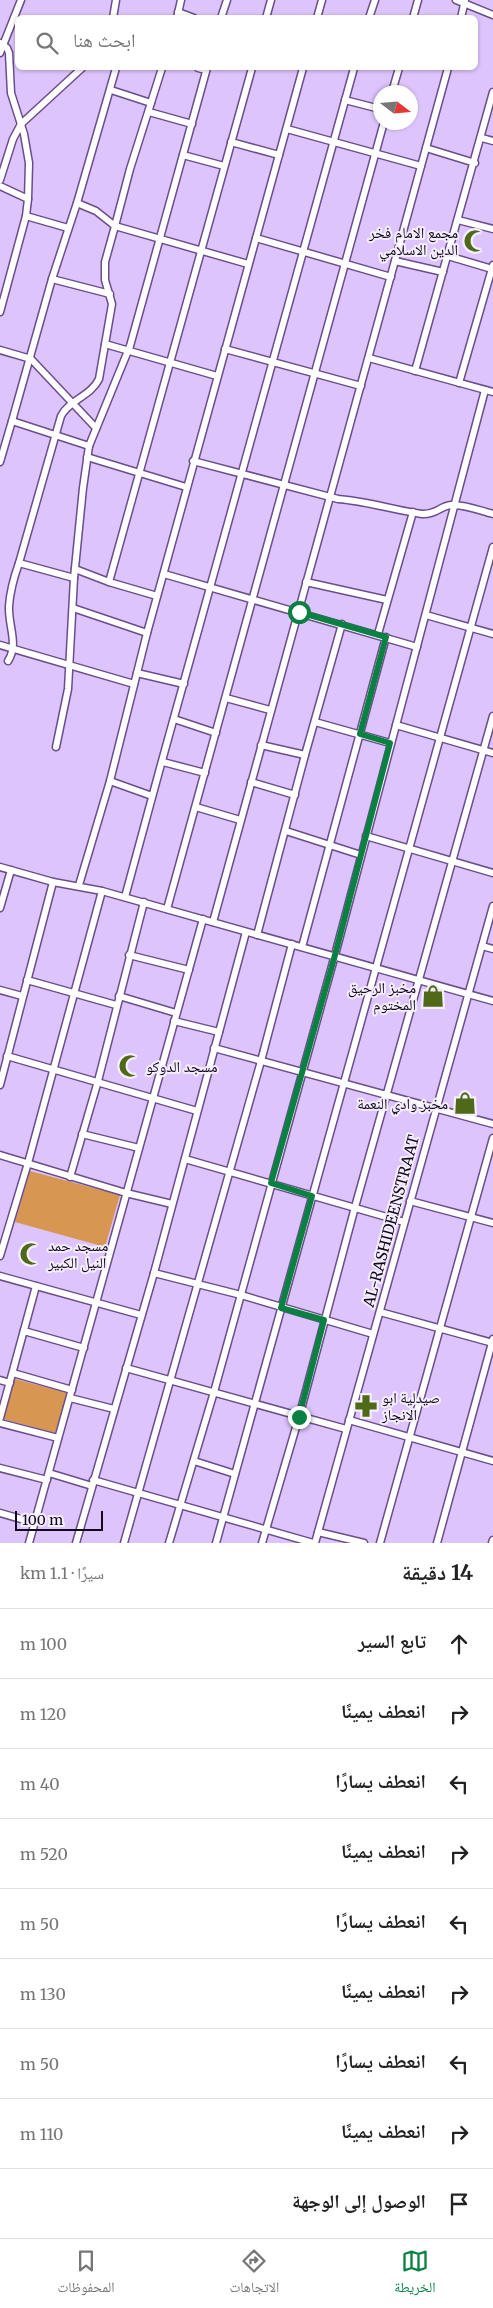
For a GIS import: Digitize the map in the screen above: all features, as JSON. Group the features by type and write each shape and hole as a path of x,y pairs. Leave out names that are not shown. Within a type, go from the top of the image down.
{"street":[{"path":"0,52 21,0"},
{"path":"113,15 116,0"},
{"path":"114,10 121,0"},
{"path":"177,15 181,0"},
{"path":"222,15 227,0"},
{"path":"267,15 271,0"},
{"path":"318,15 322,0"},
{"path":"370,15 375,0"},
{"path":"414,15 418,0"},
{"path":"456,0 465,2 493,15"},
{"path":"462,15 465,2"},
{"path":"0,312 26,216 29,163 10,88 9,53 2,44"},
{"path":"0,180 13,139 20,124 80,70"},
{"path":"1,458 31,359 52,279 77,203 116,70"},
{"path":"8,661 14,648 9,606 54,436 63,412 98,381 112,304 104,271 108,245 161,70"},
{"path":"56,747 68,689 74,578 89,446 128,350 207,70"},
{"path":"109,582 251,70"},
{"path":"79,886 110,781 193,461 303,70"},
{"path":"125,897 211,587 239,474 353,70"},
{"path":"394,85 398,70"},
{"path":"213,922 447,70"},
{"path":"111,90 152,103"},
{"path":"415,371 493,94"},
{"path":"345,100 373,107"},
{"path":"149,112 192,124"},
{"path":"287,129 421,166"},
{"path":"167,909 382,130"},
{"path":"482,138 493,141"},
{"path":"231,142 279,155"},
{"path":"426,148 475,163"},
{"path":"184,155 224,166"},
{"path":"0,186 28,199"},
{"path":"77,203 96,211 115,226 248,264"},
{"path":"26,216 68,228"},
{"path":"458,220 493,229"},
{"path":"256,238 391,277"},
{"path":"448,256 492,267 490,286 459,383"},
{"path":"395,260 443,272"},
{"path":"52,279 110,294"},
{"path":"105,344 217,376"},
{"path":"225,349 362,386"},
{"path":"0,350 31,359 96,428"},
{"path":"369,358 493,392"},
{"path":"170,1543 214,1392 335,955 485,390"},
{"path":"12,421 89,446"},
{"path":"87,457 186,487"},
{"path":"193,461 330,497 362,500 413,512 430,514 454,505 493,514"},
{"path":"378,634 413,512"},
{"path":"216,1543 493,547"},
{"path":"19,563 74,578"},
{"path":"75,570 157,596"},
{"path":"164,574 378,634 417,647"},
{"path":"306,582 387,600"},
{"path":"73,608 147,633"},
{"path":"426,615 493,634"},
{"path":"257,935 342,624"},
{"path":"302,947 386,637"},
{"path":"0,645 134,684"},
{"path":"137,673 184,684"},
{"path":"226,698 270,710"},
{"path":"262,1543 299,1417 355,1207 493,716"},
{"path":"174,719 216,733"},
{"path":"315,722 390,743"},
{"path":"396,725 493,752"},
{"path":"261,745 305,756"},
{"path":"163,762 205,773"},
{"path":"110,781 152,796"},
{"path":"251,782 295,795"},
{"path":"196,808 240,820"},
{"path":"286,831 361,855"},
{"path":"366,836 493,873"},
{"path":"0,867 54,882 102,891 144,902 493,1001"},
{"path":"0,908 11,870"},
{"path":"0,1085 22,996 54,882"},
{"path":"0,1256 28,1163 102,891"},
{"path":"70,1177 98,1081 116,1004 144,902"},
{"name":"AL-RASHIDEENSTRAAT","path":"314,1543 493,906"},
{"path":"29,1543 98,1303 126,1193 203,919"},
{"path":"76,1543 154,1273 246,932"},
{"path":"124,1543 230,1173 292,944"},
{"path":"482,946 493,949"},
{"path":"129,955 189,970"},
{"path":"27,980 116,1004"},
{"path":"0,990 22,996"},
{"path":"119,996 176,1013"},
{"path":"174,1021 218,1032"},
{"path":"214,1048 386,1097 493,1124"},
{"path":"7,1056 197,1111"},
{"path":"82,1134 139,1148"},
{"path":"380,1543 493,1138"},
{"path":"0,1155 126,1193 172,1204"},
{"path":"185,1159 404,1222"},
{"path":"410,1201 493,1223"},
{"path":"154,1273 373,1334"},
{"path":"0,1276 141,1315"},
{"path":"0,1418 36,1286"},
{"path":"380,1312 493,1341 437,1543"},
{"path":"24,1331 84,1348"},
{"path":"126,1368 214,1392 253,1405 346,1429"},
{"path":"13,1373 72,1390"},
{"path":"0,1380 10,1383"},
{"path":"70,1398 114,1409"},
{"path":"349,1420 493,1461"},
{"path":"0,1423 58,1438"},
{"path":"194,1461 235,1474"},
{"path":"0,1468 47,1480"},
{"path":"49,1473 138,1493 314,1543"},
{"path":"0,1513 35,1523"},
{"path":"318,1532 364,1543"}],"shaded area":[{"path":"30,1171 120,1195 105,1247 15,1222"},
{"path":"15,1379 68,1393 55,1433 3,1419"}],"place":[{"name":"مجمع الامام فخر الدين الاسلامي","path":"475,241"},
{"name":"مخبز الرحيق المختوم","path":"433,996"},
{"name":"مسجد الدوكو","path":"130,1066"},
{"name":"مخبز وادي النعمة","path":"465,1103"},
{"name":"مسجد حمد النيل الكبير","path":"31,1254"},
{"name":"صيدلية ابو الانجاز","path":"366,1406"}],"route":[{"path":"299,612 386,637 360,734 390,743 335,955 271,1183 312,1196 281,1308 324,1320 299,1417"}]}
